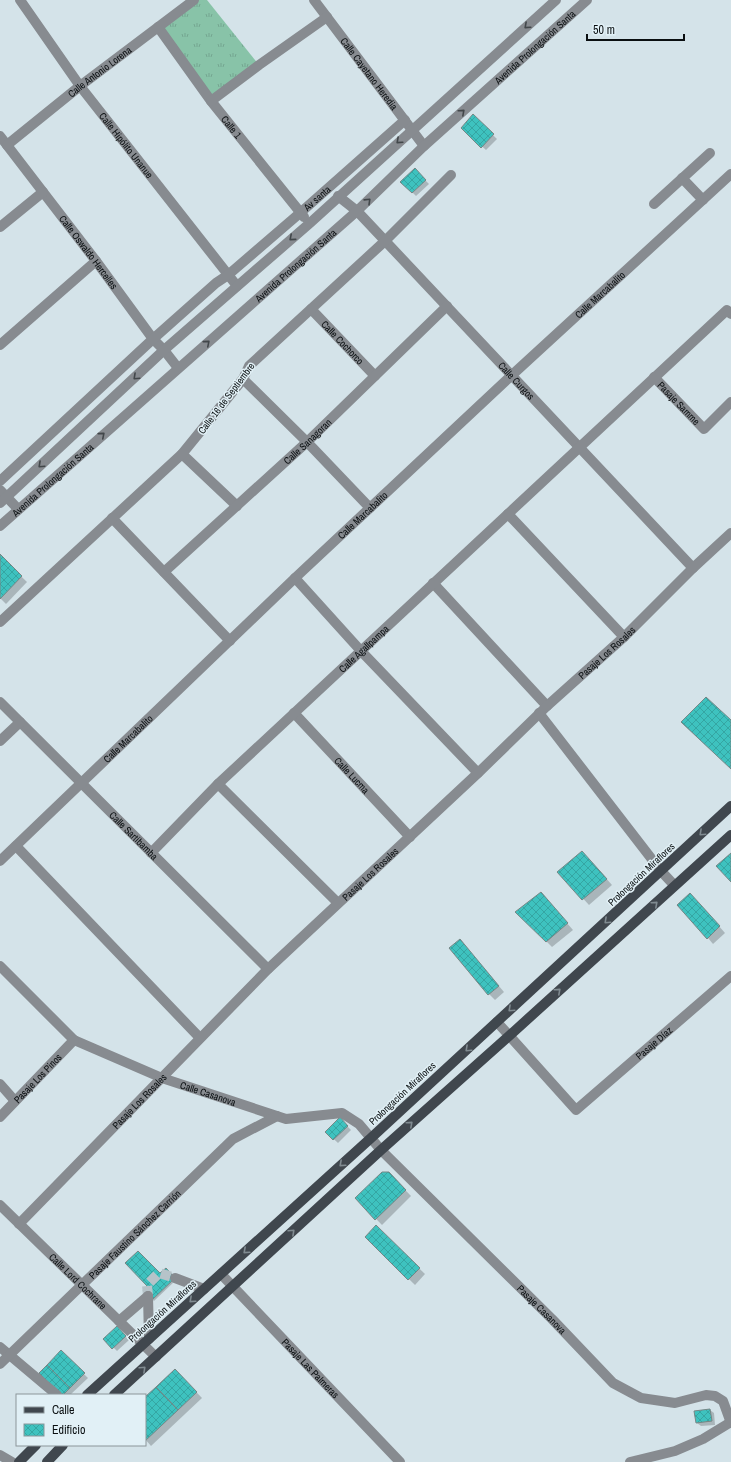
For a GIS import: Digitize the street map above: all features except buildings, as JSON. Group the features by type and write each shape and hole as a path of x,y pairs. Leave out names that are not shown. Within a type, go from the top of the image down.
{"main road":[{"name":"Prolongación Miraflores","path":"88,1394 371,1138 731,806"},
{"path":"115,1394 381,1150 731,835"},
{"path":"19,1462 35,1446"},
{"path":"47,1462 62,1446"}],"street":[{"name":"Calle Hipólito Unanue","path":"20,0 80,86 237,286"},
{"name":"Calle Antonio Lorena","path":"7,145 80,86 194,0"},
{"name":"Calle Cayetano Heredia","path":"314,0 424,146"},
{"name":"Avenida Prolongación Santa","path":"2,496 164,350 310,223 556,0"},
{"name":"Avenida Prolongación Santa","path":"0,526 356,211 424,146 587,0"},
{"path":"211,101 259,64 327,17"},
{"name":"Calle 1","path":"158,27 211,101 300,213 310,223"},
{"name":"Av santa","path":"228,275 404,120"},
{"name":"Calle Oswaldo Hercelles","path":"0,136 153,338 178,368"},
{"path":"654,204 710,153"},
{"name":"Calle Marcabalito","path":"0,861 370,508 731,174"},
{"name":"Calle 16 de Septiembre","path":"0,622 182,454 243,379 249,366 385,241 451,175"},
{"path":"682,178 703,200"},
{"path":"0,227 43,192"},
{"name":"Calle Curgos","path":"338,196 356,211 385,241 693,568"},
{"path":"0,345 96,261"},
{"path":"0,482 153,338 216,283 228,275"},
{"name":"Calle Sanagoran","path":"164,572 307,442 446,306"},
{"name":"Calle Cochorco","path":"311,309 375,376"},
{"name":"Calle Agallpampa","path":"151,853 218,784 654,377 727,310 731,314"},
{"name":"Pasaje Samme","path":"654,377 704,429 731,402"},
{"path":"243,379 307,442 370,508"},
{"path":"182,454 237,506"},
{"path":"2,496 18,509"},
{"path":"508,514 624,637"},
{"path":"112,518 230,641"},
{"name":"Pasaje Los Rosales","path":"19,1224 268,969 478,773 539,713 624,637 731,532"},
{"path":"296,578 360,651 478,773"},
{"path":"434,583 547,706"},
{"name":"Calle Sartibamba","path":"0,702 268,969"},
{"name":"Calle Lucma","path":"294,713 410,837"},
{"path":"539,713 674,886"},
{"path":"0,741 20,722"},
{"path":"218,784 338,903"},
{"path":"16,846 200,1038"},
{"name":"Calle Casanova","path":"0,966 74,1040 162,1078 278,1116 286,1118 342,1113 359,1124 371,1138"},
{"name":"Pasaje Díaz","path":"509,1036 576,1110 731,976"},
{"path":"497,1022 509,1036"},
{"name":"Pasaje Los Pinos","path":"0,1117 74,1040"},
{"path":"0,1084 15,1101"},
{"name":"Pasaje Faustino Sánchez Carrión","path":"0,1364 233,1139 278,1116"},
{"name":"Pasaje Casanova","path":"371,1138 381,1150 552,1319 613,1383 641,1398 675,1403 706,1395 715,1396 723,1401 731,1422"},
{"name":"Calle Lord Cochrane","path":"0,1205 119,1321 146,1342 156,1356"},
{"name":"Pasaje Las Palmeras","path":"221,1274 400,1462"},
{"path":"175,1278 204,1289"},
{"path":"119,1321 148,1296 146,1342"},
{"path":"0,1347 56,1394"},
{"path":"630,1462 675,1451 703,1439 731,1422"},
{"path":"0,1455 12,1462"}],"green space":[{"path":"194,0 207,0 259,65 211,101 158,27"}],"tunnel":[{"path":"148,1296 147,1285 159,1273 175,1278"}]}
